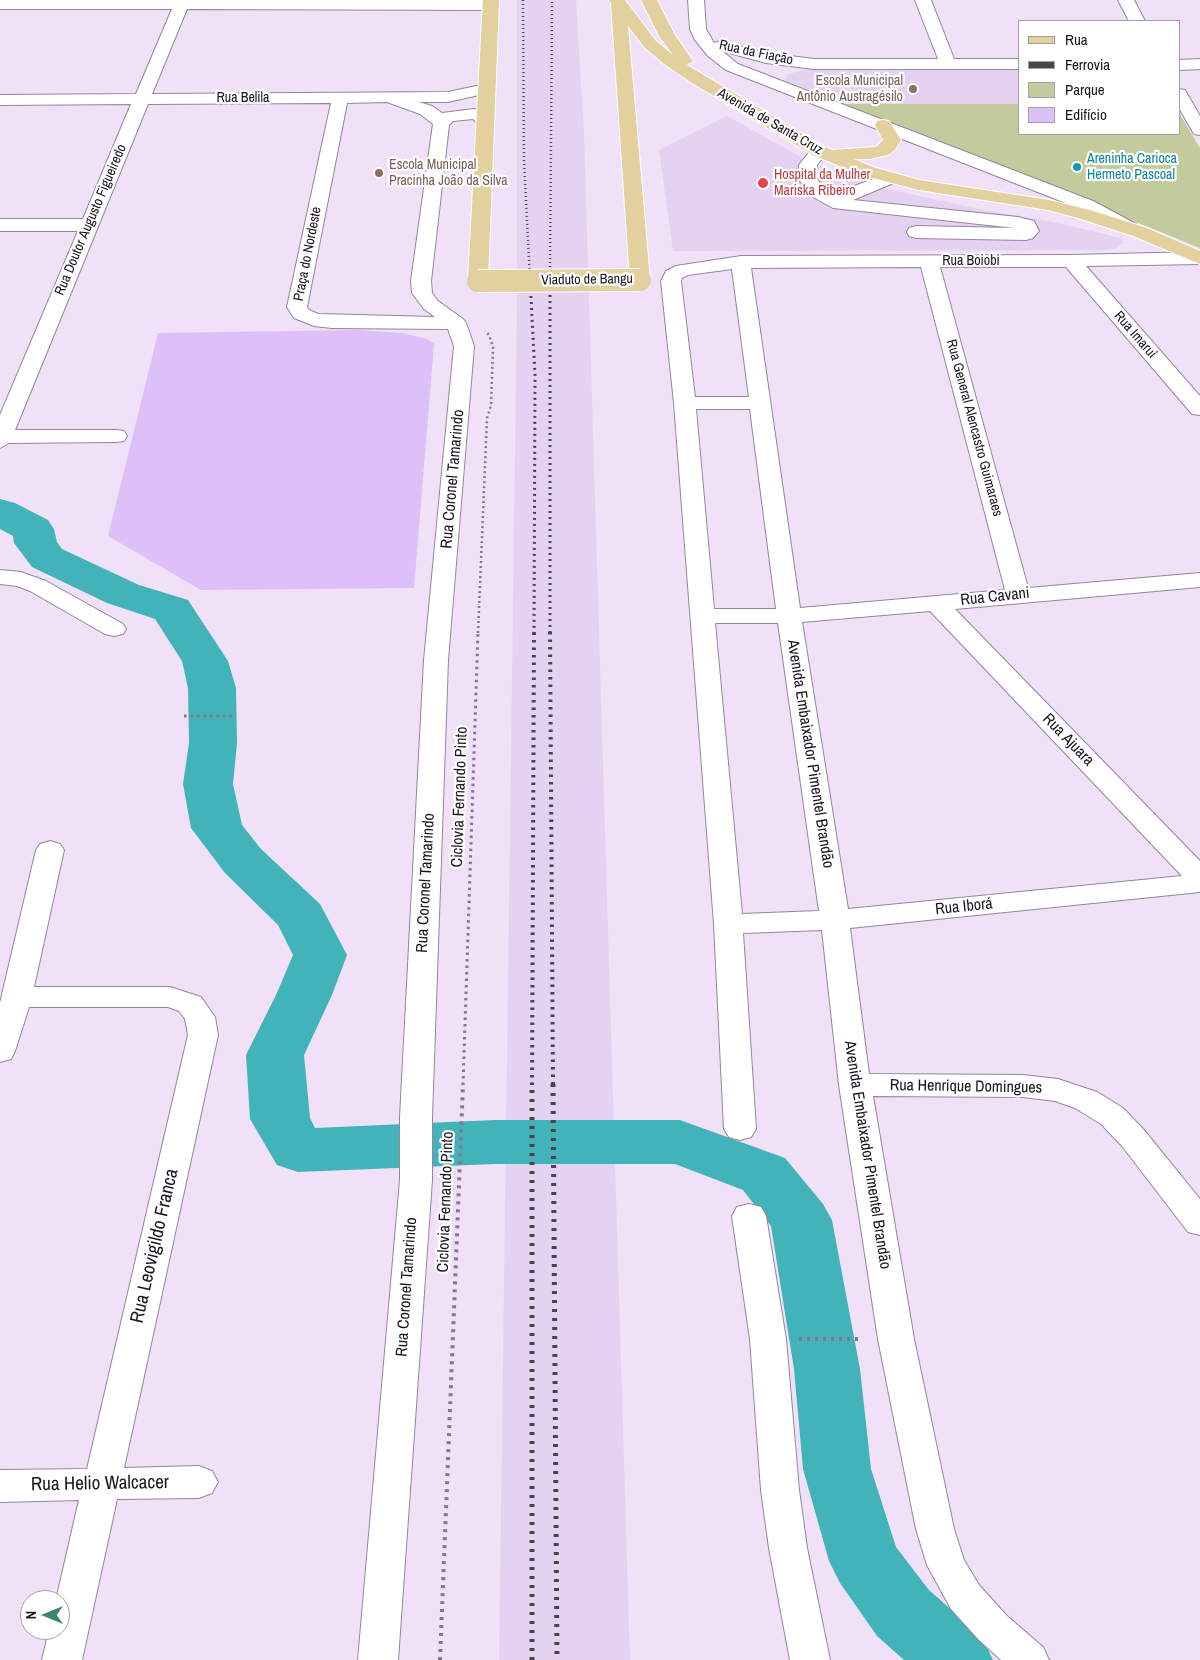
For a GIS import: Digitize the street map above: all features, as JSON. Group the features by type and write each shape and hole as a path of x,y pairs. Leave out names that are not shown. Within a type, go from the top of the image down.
{"main road":[{"name":"Avenida de Santa Cruz","path":"618,1 650,44 670,61 698,80 819,151 890,178 919,185 1049,205 1129,228 1200,258"},
{"name":"Viaduto de Bangu","path":"484,120 478,281 640,280 618,1"},
{"path":"484,120 490,2"},
{"path":"653,6 666,36 698,80"},
{"path":"819,151 848,155 882,151 889,146 892,140 883,125"}],"street":[{"path":"696,0 698,29 703,40"},
{"path":"924,0 948,64"},
{"path":"1126,0 1136,20"},
{"name":"Rua Doutor Augusto Figueiredo","path":"1,438 182,2"},
{"path":"0,4 490,2"},
{"name":"Rua da Fiação","path":"703,40 744,53 790,62 814,64 1018,64"},
{"name":"Avenida de Santa Cruz","path":"703,40 714,53 732,66 1087,205 1129,228"},
{"path":"780,86 777,81 779,75 787,70 814,64"},
{"path":"1180,64 1200,64"},
{"name":"Rua Belila","path":"0,100 448,97 486,89"},
{"path":"1180,96 1200,130"},
{"name":"Praça do Nordeste","path":"340,98 297,307 300,314 314,320 332,322 456,323"},
{"path":"390,98 426,110 435,116 441,124 421,281 422,293 431,305 456,323"},
{"path":"441,124 447,117 456,115 474,114 481,116 484,120"},
{"path":"819,151 808,165 807,179 821,194 846,206 1018,223 1027,225 1030,231 1026,234 916,232"},
{"path":"837,202 852,193 890,178"},
{"path":"0,225 88,225"},
{"name":"Rua Boiobi","path":"741,262 1071,261 1200,258"},
{"name":"Rua General Alencastro Guimaraes","path":"929,261 1018,595"},
{"name":"Rua Imaruí","path":"1071,261 1200,409"},
{"path":"740,1129 728,924 686,403 670,281 673,275 683,270 741,262"},
{"name":"Avenida Embaixador Pimentel Brandão","path":"741,262 789,616 835,920 855,1085 896,1339 935,1529 946,1566 965,1597 993,1628 1029,1660"},
{"name":"Rua Coronel Tamarindo","path":"378,1660 416,1180 416,1116 436,660 464,346 456,323"},
{"path":"686,403 761,403"},
{"path":"1,438 116,436"},
{"path":"0,577 21,579 38,586 114,629"},
{"name":"Rua Cavani","path":"789,616 1200,580"},
{"name":"Rua Ajuara","path":"936,603 1200,878"},
{"path":"703,616 789,616"},
{"path":"0,1051 17,997 50,850"},
{"name":"Rua Iborá","path":"728,924 835,920 1200,883"},
{"name":"Rua Leovigildo Franca","path":"17,997 170,997 190,1004 200,1017 203,1035 62,1660"},
{"name":"Rua Henrique Domingues","path":"855,1085 1023,1086 1058,1090 1086,1100 1112,1116 1200,1223"},
{"path":"749,1216 768,1339 780,1490 795,1584 810,1660"},
{"name":"Rua Helio Walcacer","path":"0,1486 199,1482"}],"path":[{"name":"Ciclovia Fernando Pinto","path":"440,1660 463,1104 472,789 487,418 491,406 493,347 490,335 482,327"},
{"path":"184,716 232,716"},
{"path":"768,1339 896,1339"}],"shaded area":[{"path":"517,0 576,0 584,133 630,1660 499,1660 517,301"},
{"name":"Escola Municipal Antônio Austragésilo","path":"1018,67 1018,104 844,104 785,80 788,74 808,69"},
{"name":"Hospital da Mulher Mariska Ribeiro","path":"727,116 810,162 851,180 983,210 1054,222 1121,238 1124,242 1117,248 1108,250 673,251 659,150"}],"green space":[{"path":"844,104 1018,104 1018,135 1180,135 1180,115 1200,148 1200,248"}],"building":[{"path":"361,330 403,333 427,339 434,344 414,588 201,590 108,536 158,333"}],"waterway":[{"path":"0,512 33,529 36,543 47,558 123,594 172,610 205,661 212,688 213,743 208,784 217,828 243,861 301,916 320,955 304,995 275,1055 280,1119 298,1150 495,1142 680,1142 764,1174 801,1220 827,1369 837,1469 865,1561 903,1613 956,1660"}],"railway":[{"path":"523,0 524,161 530,279"},
{"path":"550,279 552,0"},
{"path":"530,278 535,375 534,633"},
{"path":"550,279 550,632"},
{"path":"532,1085 534,632"},
{"path":"550,632 553,1085"},
{"path":"553,1084 557,1660"},
{"path":"532,1085 532,1660"}],"place":[{"name":"Escola Municipal Antônio Austragésilo","path":"913,89"},
{"name":"Areninha Carioca Hermeto Pascoal","path":"1077,167"},
{"name":"Escola Municipal Pracinha João da Silva","path":"379,173"},
{"name":"Hospital da Mulher Mariska Ribeiro","path":"763,183"}]}
